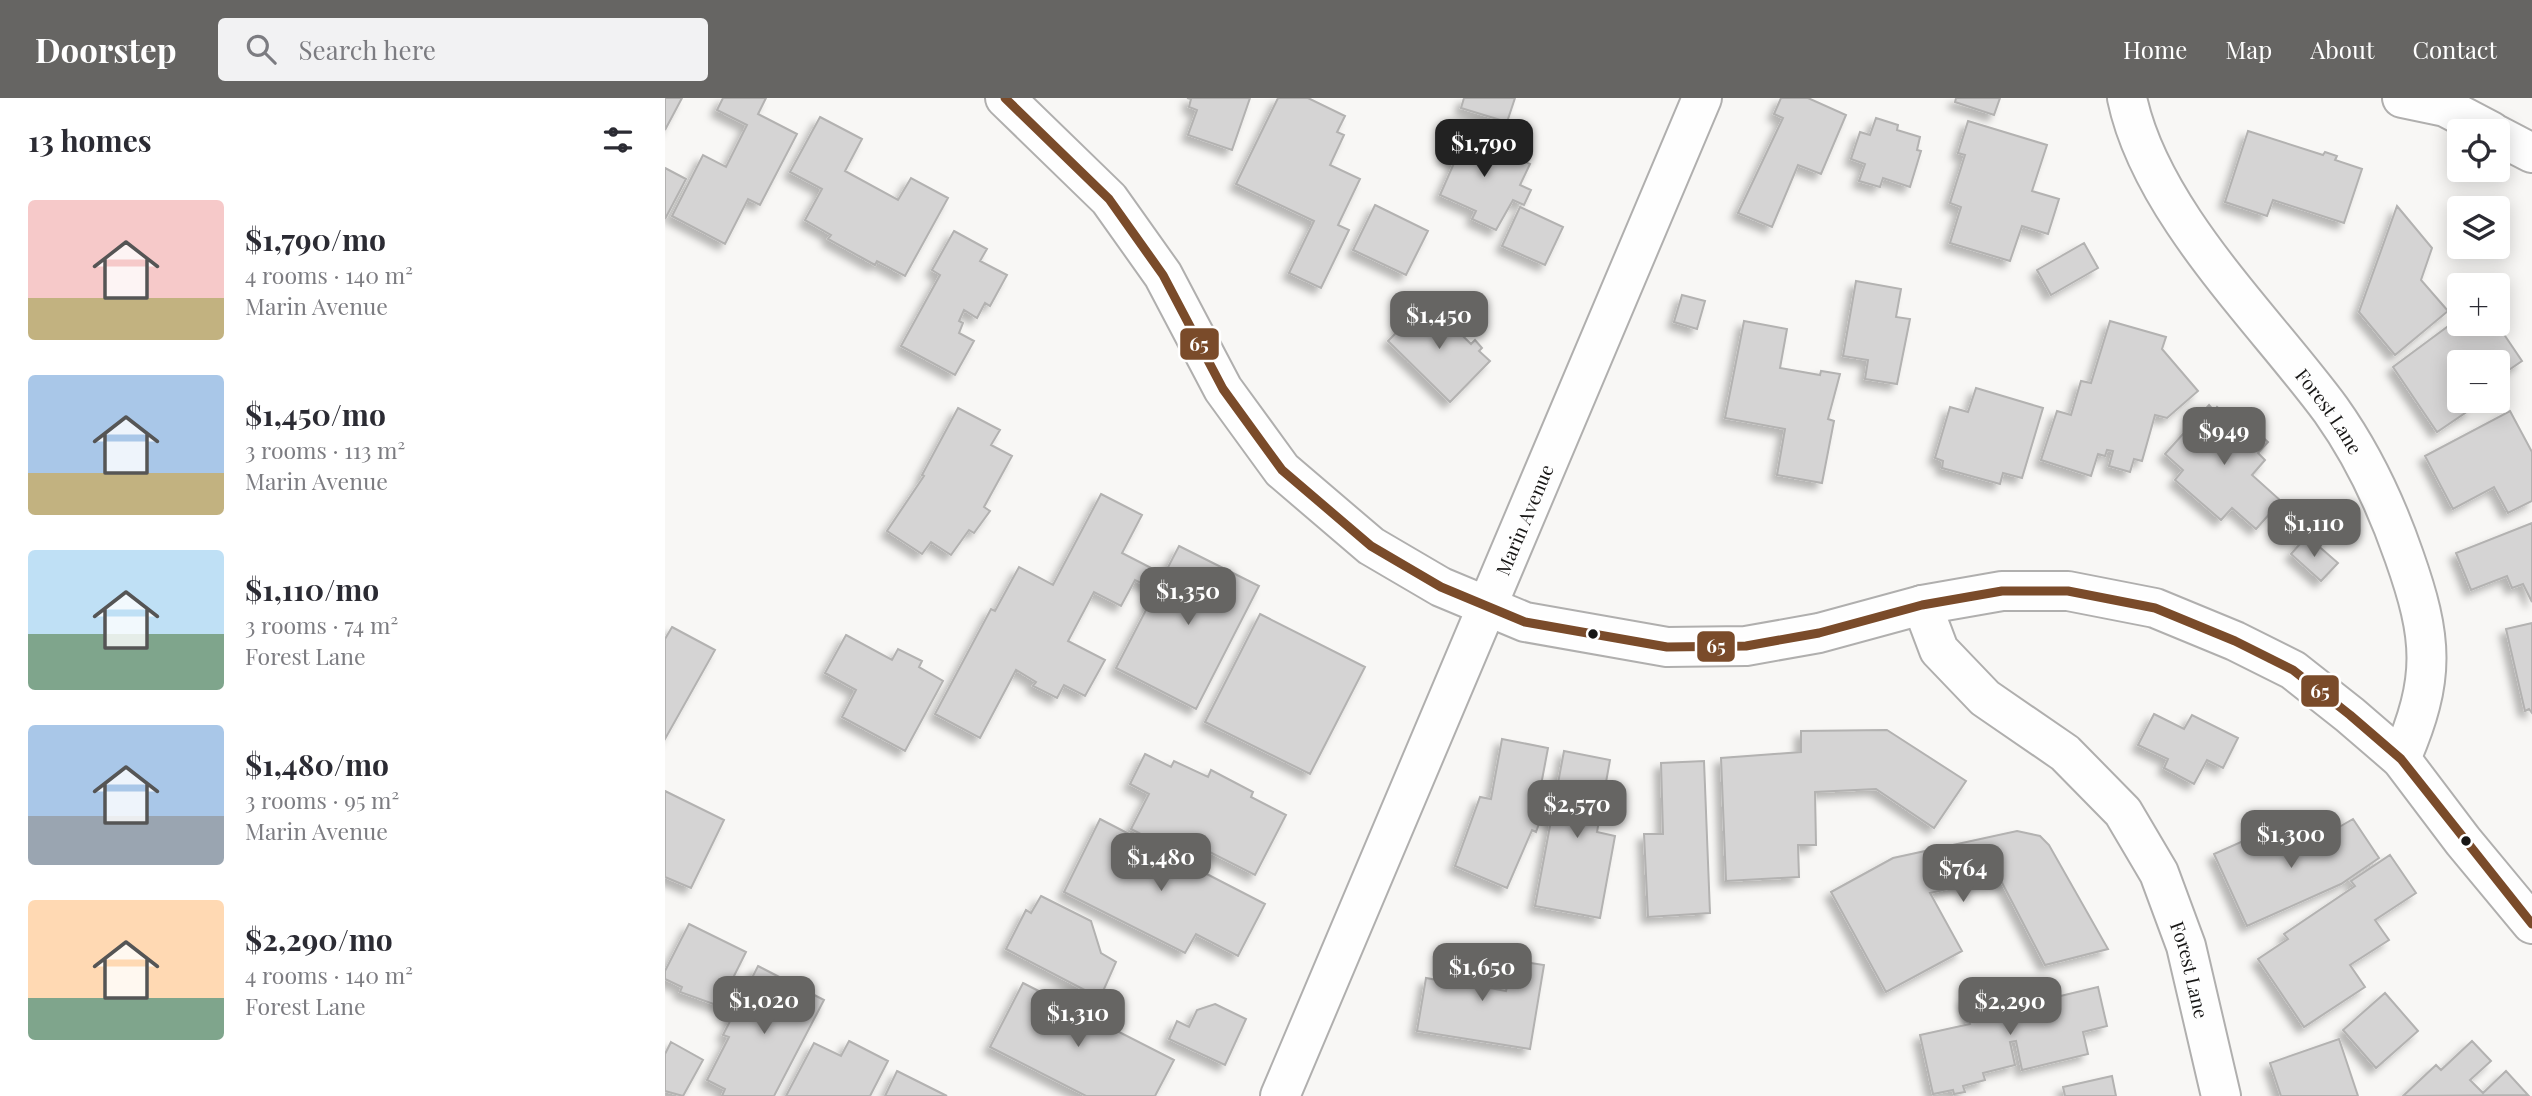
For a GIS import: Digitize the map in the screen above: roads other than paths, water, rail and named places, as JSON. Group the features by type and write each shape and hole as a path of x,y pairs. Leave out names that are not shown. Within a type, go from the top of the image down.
{"street":[{"path":"1005,98 1109,199 1163,275 1223,390 1282,471 1371,546 1441,587 1525,622 1667,647 1746,646 1819,633 1922,606 2002,591 2068,591 2155,608 2235,641 2293,670 2401,759 2463,841 2532,924"},
{"name":"Marin Avenue","path":"1280,1096 1702,98"},
{"name":"Forest Lane","path":"2127,98 2150,161 2194,237 2332,412 2384,498 2415,587 2428,643 2426,691 2401,759"},
{"path":"2402,98 2445,107 2468,119"},
{"path":"2510,142 2532,153"},
{"name":"Forest Lane","path":"1922,606 1939,650 1985,698 2065,753 2123,812 2159,873 2186,946 2221,1096"}]}
